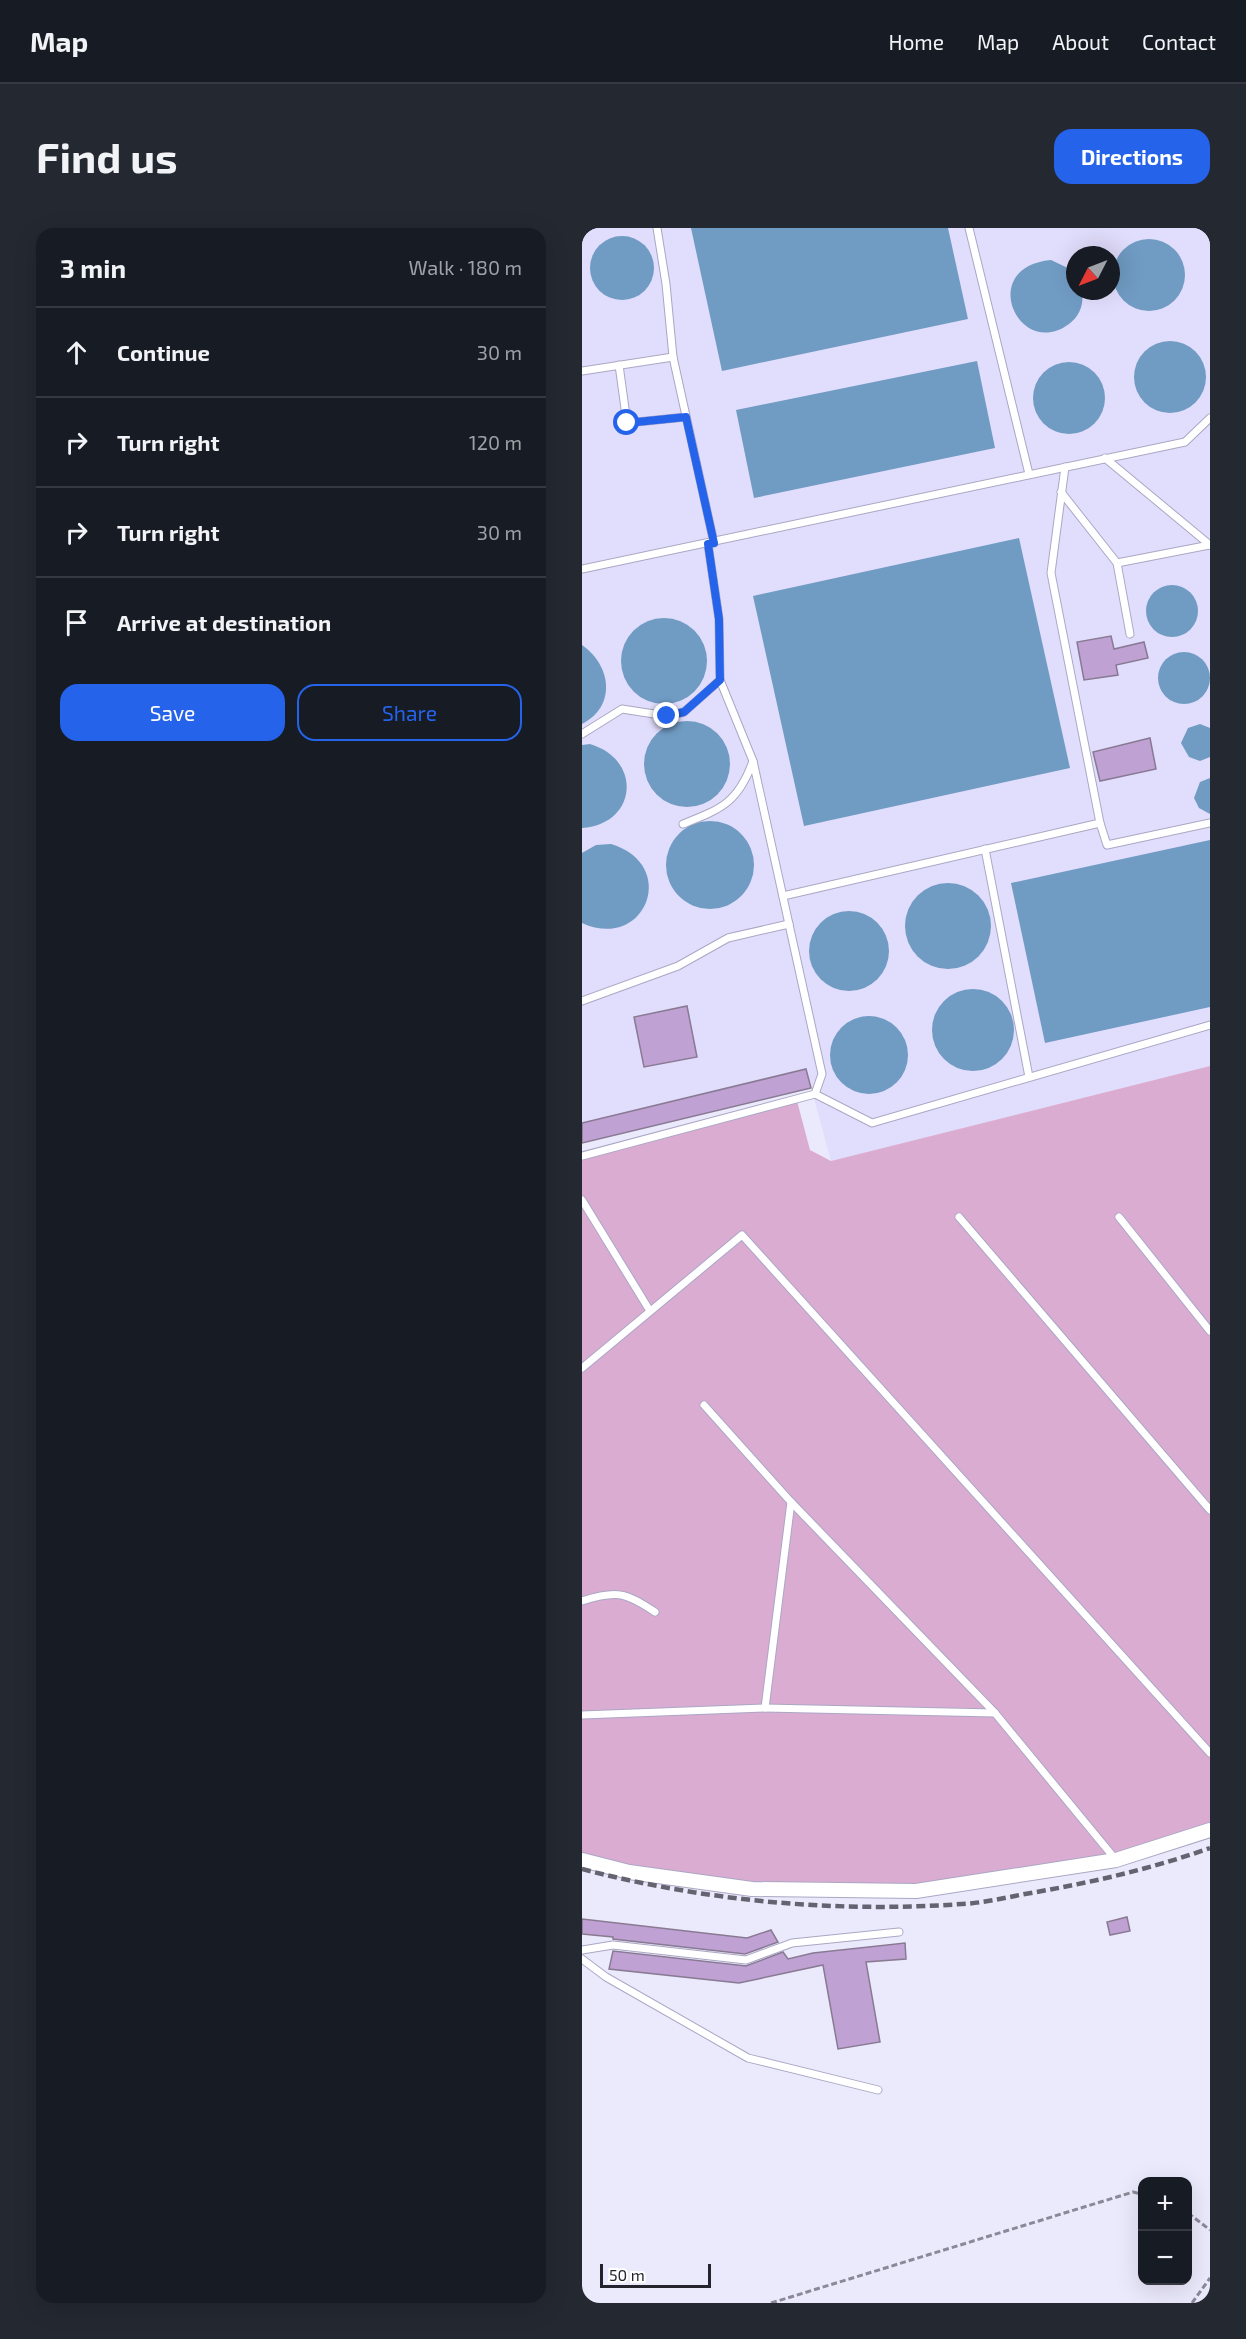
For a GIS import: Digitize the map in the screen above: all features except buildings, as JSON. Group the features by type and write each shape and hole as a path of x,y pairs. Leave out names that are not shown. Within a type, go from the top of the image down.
{"street":[{"path":"582,1860 629,1872 752,1889 916,1891 1116,1860 1210,1830"}],"lane":[{"path":"657,228 666,284 673,357 711,544 719,619 720,680 753,761 822,1074 815,1094"},
{"path":"969,228 1029,474"},
{"path":"582,371 673,357"},
{"path":"619,365 627,423 686,417"},
{"path":"582,569 711,544 1185,442 1210,418"},
{"path":"1105,458 1210,545"},
{"path":"1065,467 1051,573 1100,823 1107,845 1210,824"},
{"path":"1061,492 1117,563 1130,634"},
{"path":"1117,563 1210,545"},
{"path":"582,734 622,709 667,716 684,712 720,680"},
{"path":"683,824 714,812 730,801 745,783 753,761"},
{"path":"783,896 1100,823"},
{"path":"985,849 1029,1077"},
{"path":"582,1001 678,966 728,938 789,924"},
{"path":"582,1156 815,1094 872,1123 1210,1025"},
{"path":"582,1200 650,1311"},
{"path":"958,1216 1210,1510"},
{"path":"1119,1217 1210,1331"},
{"path":"582,1368 742,1235 1210,1753"},
{"path":"704,1405 791,1502 995,1713 1116,1860"},
{"path":"765,1708 791,1502"},
{"path":"582,1601 608,1593 632,1596 655,1612"},
{"path":"582,1715 765,1708 995,1713"},
{"path":"582,1950 613,1945 746,1960 792,1943 899,1932"},
{"path":"582,1959 606,1977 748,2058 878,2090"}],"path":[{"path":"771,2303 1133,2192 1138,2193"},
{"path":"1192,2216 1210,2229"},
{"path":"1192,2303 1210,2278"}],"shaded area":[{"path":"582,228 1210,228 1210,1066 831,1161 806,1069 582,1123"},
{"path":"1210,1066 1210,1830 1116,1860 916,1891 752,1889 582,1860 582,1156 797,1101 810,1150 831,1161"}],"water":[{"path":"691,228 948,228 968,319 722,371"},
{"path":"616,236 628,236 645,245 652,256 654,268 652,280 645,291 628,300 616,300 604,295 595,286 590,274 590,262 595,250 604,241"},
{"path":"1156,239 1163,241 1175,249 1185,268 1183,289 1175,301 1163,309 1142,311 1135,309 1120,296 1120,254 1135,241"},
{"path":"1051,260 1066,267 1066,300 1082,300 1076,317 1069,324 1051,332 1035,331 1022,322 1013,308 1011,293 1015,278 1028,266"},
{"path":"1177,341 1196,351 1204,363 1206,377 1204,391 1196,403 1184,411 1163,413 1144,403 1136,391 1134,370 1144,351 1156,343"},
{"path":"977,361 995,448 754,498 736,410"},
{"path":"1076,362 1095,372 1103,384 1105,398 1103,412 1095,424 1083,432 1062,434 1043,424 1035,412 1033,391 1043,372 1055,364"},
{"path":"1019,538 1070,768 804,826 753,596"},
{"path":"1172,585 1182,587 1190,593 1196,601 1198,611 1196,621 1190,629 1182,635 1172,637 1162,635 1154,629 1148,621 1146,611 1148,601 1154,593 1162,587"},
{"path":"656,618 672,618 695,630 704,644 707,661 704,678 695,692 672,704 656,704 640,697 628,685 621,669 621,653 628,637 640,625"},
{"path":"582,645 599,663 606,685 601,707 582,724"},
{"path":"1184,652 1194,654 1202,660 1208,668 1210,678 1208,688 1202,696 1194,702 1184,704 1174,702 1166,696 1160,688 1158,678 1160,668 1166,660 1174,654"},
{"path":"687,721 704,724 723,740 727,747 730,764 727,781 711,800 704,804 687,807 670,804 651,788 647,781 644,764 647,747 663,728 670,724"},
{"path":"1200,724 1210,728 1210,757 1200,761 1189,757 1181,743 1188,728"},
{"path":"590,744 607,752 619,763 625,777 626,790 623,804 614,815 600,824 582,828 582,745"},
{"path":"1210,778 1210,814 1199,808 1194,798 1200,782"},
{"path":"710,821 727,825 741,834 750,848 754,865 750,882 741,896 727,905 710,909 693,905 679,896 670,882 666,865 670,848 679,834 693,825"},
{"path":"1210,840 1210,1007 1045,1043 1011,883"},
{"path":"611,844 632,855 644,869 649,886 646,902 637,916 623,926 604,929 582,923 582,853 596,845"},
{"path":"948,883 965,886 979,895 988,909 991,926 988,943 979,957 965,966 948,969 931,966 917,957 908,943 905,926 908,909 917,895 931,886"},
{"path":"841,911 857,911 878,922 889,943 889,959 878,980 857,991 841,991 827,985 815,973 809,959 809,943 815,929 827,917"},
{"path":"973,989 989,992 1002,1001 1011,1014 1014,1030 1011,1046 1002,1059 989,1068 973,1071 957,1068 944,1059 935,1046 932,1030 935,1014 944,1001 957,992"},
{"path":"869,1016 884,1019 897,1027 905,1040 908,1055 905,1070 897,1083 884,1091 869,1094 854,1091 841,1083 833,1070 830,1055 833,1040 841,1027 854,1019"}],"railway":[{"path":"582,1869 628,1880 723,1897 818,1905 914,1906 978,1903 1072,1885 1141,1869 1210,1848"}],"route":[{"path":"627,423 686,417 714,543 708,544 715,577 719,619 720,680 684,712 667,716"}]}
